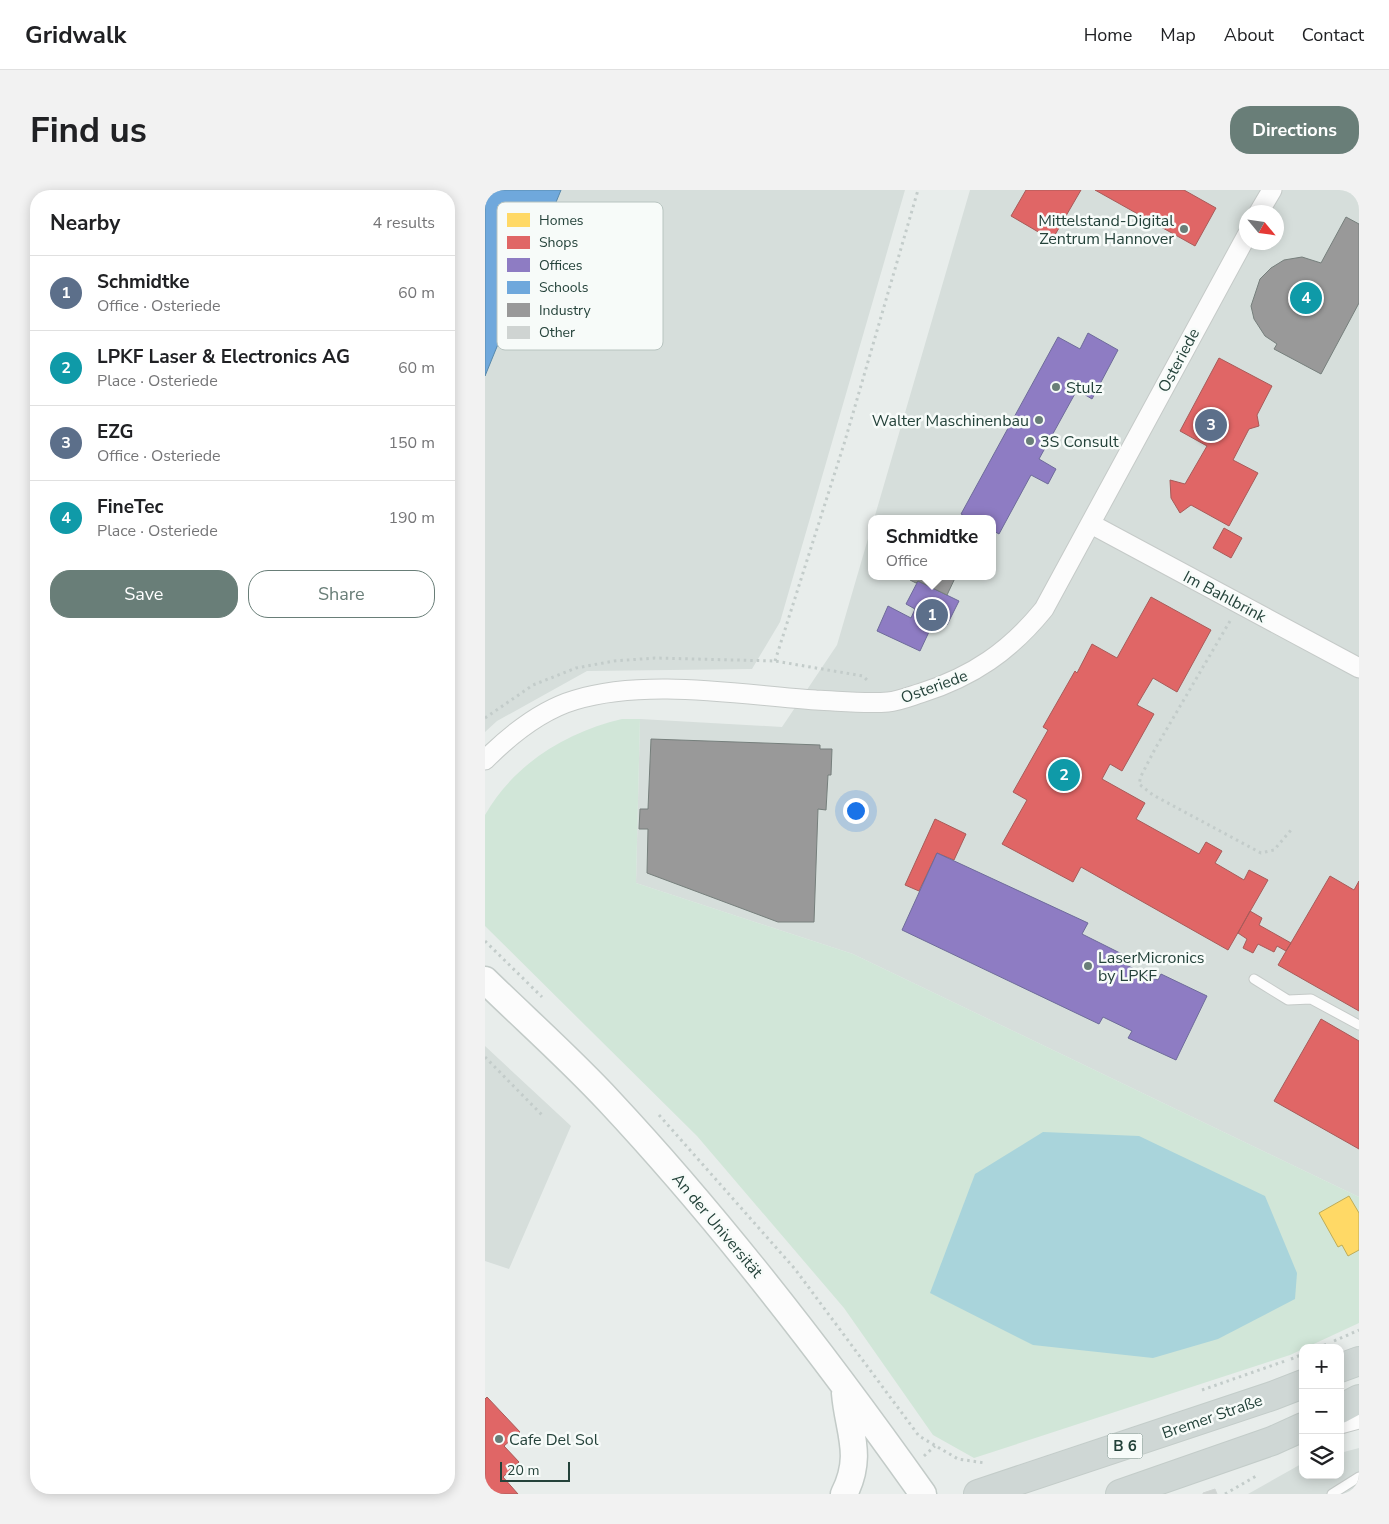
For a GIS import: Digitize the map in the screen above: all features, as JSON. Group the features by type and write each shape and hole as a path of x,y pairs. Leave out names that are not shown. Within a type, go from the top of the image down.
{"main road":[{"path":"1344,1367 1359,1361"},
{"name":"Bremer Straße","path":"977,1494 1299,1386"},
{"path":"1344,1406 1359,1400"},
{"path":"1120,1494 1272,1441 1299,1429"}],"street":[{"path":"1263,205 1271,190"},
{"name":"Osteriede","path":"485,760 503,742 547,712 574,700 612,691 688,691 848,702 889,702 959,679 984,665 1010,646 1044,609 1239,250"},
{"name":"Im Bahlbrink","path":"1091,524 1359,668"},
{"name":"An der Universität","path":"485,980 608,1100 692,1194 773,1290 923,1494"},
{"path":"845,1387 854,1452 854,1473 845,1494"},
{"path":"1344,1423 1359,1419"},
{"path":"1272,1441 1299,1434"}],"lane":[{"path":"1254,979 1288,1000 1311,999 1359,1025"},
{"path":"1332,1494 1359,1477"}],"path":[{"path":"775,661 844,444 918,190"},
{"path":"1240,604 1155,749 1141,776 1139,784 1153,795 1261,853 1274,850 1291,830"},
{"path":"485,718 533,685 576,668 613,661 655,658 775,661 863,676 889,702"},
{"path":"485,1057 542,1115"},
{"path":"1327,1344 1359,1330"},
{"path":"935,1446 958,1459 979,1463 991,1462"}],"shaded area":[{"path":"485,190 905,190 780,622 752,669 587,671 497,721 485,732"},
{"path":"970,190 1359,190 1359,1197 853,954 636,883 640,719 782,727 837,645 868,539 868,580 996,580 996,515 875,515"},
{"path":"485,1046 571,1126 509,1269 485,1261"},
{"path":"1359,1448 1359,1494 1248,1494 1299,1465 1299,1479 1344,1479 1344,1452"}],"green space":[{"path":"622,719 640,719 636,883 853,954 1359,1197 1359,1323 1314,1344 1299,1344 1299,1351 1290,1355 974,1458 933,1435 844,1308 697,1136 485,926 485,815 511,780 526,766 562,742 581,732"}],"water":[{"path":"1043,1132 1139,1136 1265,1196 1297,1273 1295,1299 1218,1339 1153,1358 1033,1345 930,1293 975,1174"}],"building: Homes":[{"path":"1349,1196 1359,1213 1359,1250 1348,1256 1342,1245 1338,1247 1319,1213"}],"building: Shops":[{"path":"1026,190 1081,190 1052,240 1011,216"},
{"name":"Mittelstand-Digital Zentrum Hannover","path":"1095,190 1184,190 1216,208 1195,246"},
{"path":"1219,358 1272,386 1257,415 1259,426 1249,429 1233,460 1258,473 1229,526 1191,505 1180,513 1171,498 1170,480 1185,484 1207,446 1180,431"},
{"path":"1224,528 1242,538 1231,558 1213,548"},
{"path":"1151,597 1211,630 1177,692 1153,678 1137,705 1154,714 1122,771 1110,764 1102,779 1145,803 1136,819 1199,854 1206,842 1222,851 1215,863 1244,880 1249,870 1268,880 1228,950 1081,867 1073,882 1002,844 1027,800 1013,792 1048,730 1043,727 1075,671 1077,673 1092,644 1117,658"},
{"path":"935,819 966,834 954,860 937,853 919,891 905,885"},
{"path":"1330,876 1354,890 1359,881 1359,1011 1278,965"},
{"path":"1250,911 1262,918 1259,925 1291,943 1286,951 1277,946 1274,952 1258,944 1253,953 1243,948 1247,939 1238,933"},
{"path":"1321,1019 1359,1041 1359,1149 1274,1101"},
{"name":"Cafe Del Sol","path":"487,1397 520,1432 504,1446 519,1462 503,1477 518,1494 485,1494 485,1399"}],"building: Offices":[{"path":"1088,333 1118,350 1092,399 1077,390 1039,459 1056,469 1048,484 1031,475 999,534 996,532 996,515 961,514 1058,337 1080,349"},
{"path":"918,581 959,601 947,625 935,619 920,651 877,631 888,606 911,618 915,609 906,604"},
{"path":"937,853 1088,923 1082,934 1130,958 1126,965 1158,980 1161,974 1207,996 1176,1060 1128,1038 1132,1031 1103,1017 1099,1024 902,930"}],"building: Schools":[{"path":"485,190 561,190 556,202 497,202 497,347 485,376"}],"building: Industry":[{"path":"1346,217 1359,224 1359,303 1321,374 1274,349 1277,344 1265,336 1254,319 1251,306 1260,279 1271,268 1284,260 1302,257 1321,263"},
{"path":"910,580 954,580 947,595 918,581 916,583"},
{"path":"651,739 820,745 820,749 832,749 831,775 828,775 826,810 818,809 814,922 778,922 647,873 648,829 639,829 640,809 648,809"}],"building: Other":[{"path":"1215,1489 1217,1494 1203,1494 1203,1493"}],"place":[{"name":"Mittelstand-Digital Zentrum Hannover","path":"1184,229"},
{"name":"FineTec","path":"1306,298"},
{"name":"Stulz","path":"1056,387"},
{"name":"Walter Maschinenbau","path":"1039,420"},
{"name":"EZG","path":"1211,425"},
{"name":"3S Consult","path":"1030,441"},
{"name":"Schmidtke","path":"932,615"},
{"name":"LPKF Laser & Electronics AG","path":"1064,775"},
{"name":"LaserMicronics by LPKF","path":"1088,966"},
{"name":"Cafe Del Sol","path":"499,1439"}]}
